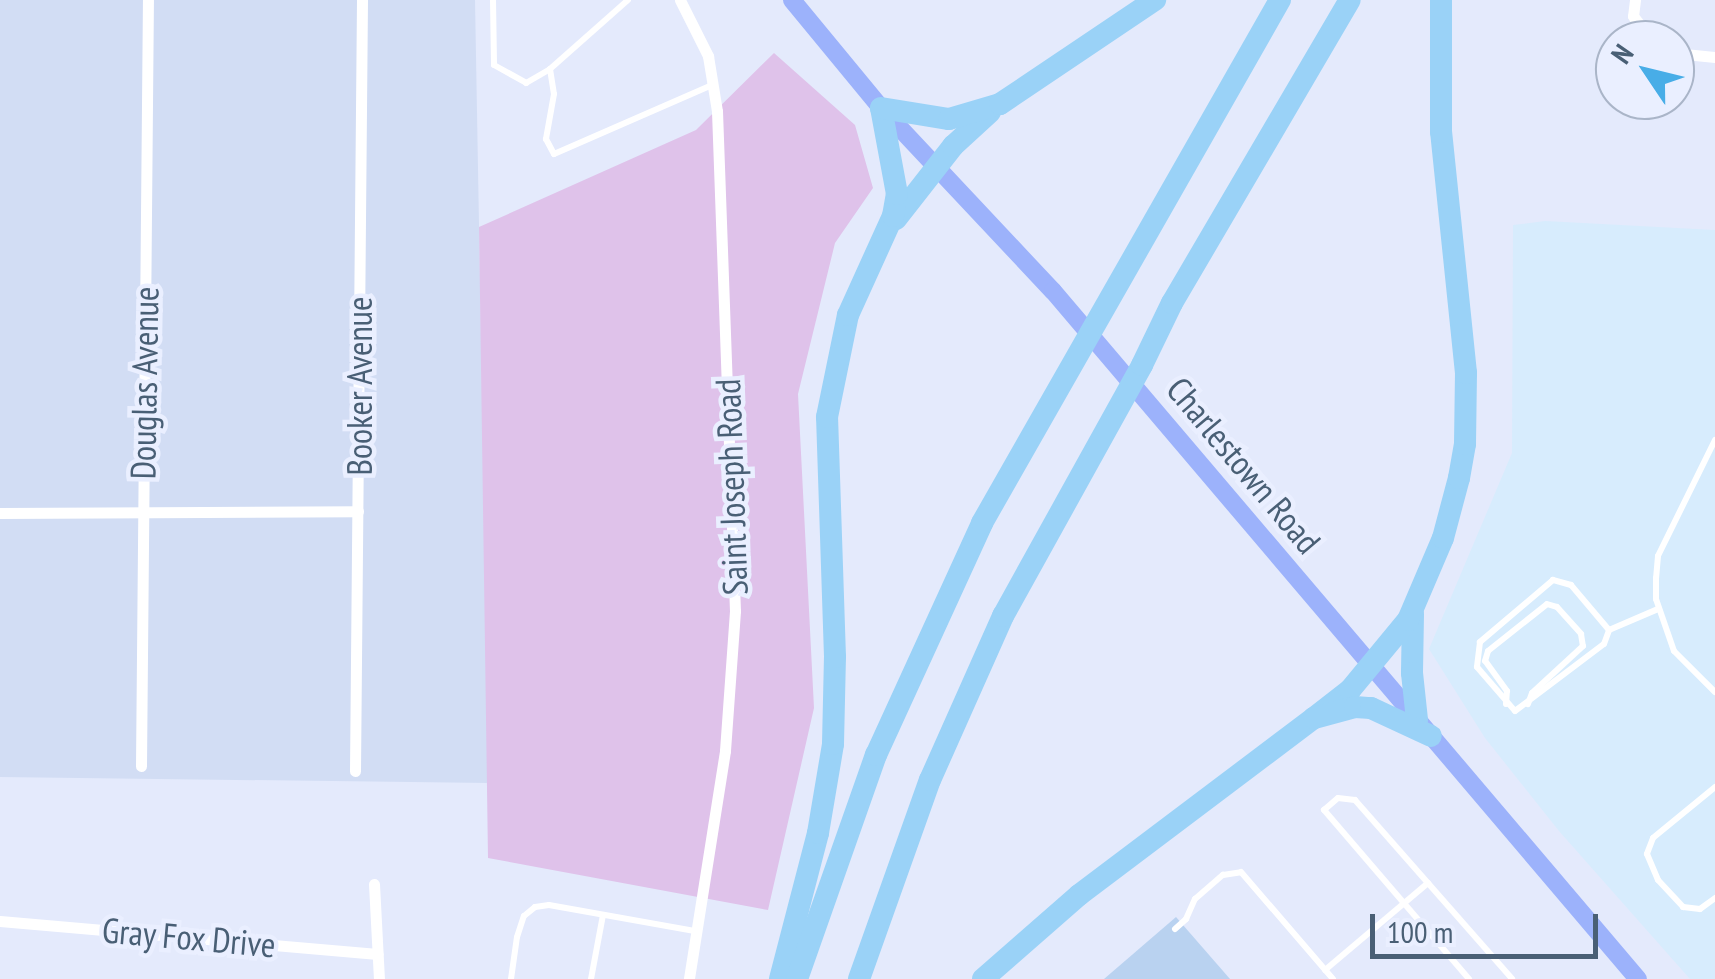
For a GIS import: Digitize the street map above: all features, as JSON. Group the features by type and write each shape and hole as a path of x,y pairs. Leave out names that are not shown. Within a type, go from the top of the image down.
{"highway":[{"path":"886,234 952,146 1000,104 1154,0"},
{"path":"797,979 876,755 974,540 1044,408 1280,0"},
{"path":"859,979 930,780 1002,616 1142,365 1172,302 1350,0"},
{"path":"1314,718 1355,707 1371,708 1424,728 1410,642 1414,608 1452,510 1465,444 1466,372 1441,132 1441,0"},
{"path":"780,979 818,833 833,744 836,657 826,453 832,381 848,315 886,234 897,194 881,108 949,120 1000,104"},
{"path":"983,979 1079,895 1350,690 1414,608"}],"main road":[{"name":"Charlestown Road","path":"792,0 881,108 1054,292 1638,979"}],"street":[{"name":"Douglas Avenue","path":"141,766 148,0"},
{"name":"Booker Avenue","path":"355,771 362,0"},
{"name":"Saint Joseph Road","path":"680,0 698,31 715,84 735,611 730,716 689,979"},
{"path":"0,514 358,511"},
{"path":"374,884 379,979"},
{"name":"Gray Fox Drive","path":"0,920 378,954"}],"lane":[{"path":"493,0 494,65 526,83 550,68 628,0"},
{"path":"550,68 554,94 546,139 554,154 715,84"},
{"path":"1715,440 1658,556 1658,609 1680,660 1715,692"},
{"path":"1609,630 1570,585 1559,580 1545,584 1492,628 1477,649 1478,667 1506,704 1516,710 1528,705 1604,644 1609,630 1658,609"},
{"path":"1506,704 1507,692 1486,661 1488,650 1547,604 1556,607 1581,634 1583,646 1532,693 1528,705"},
{"path":"1715,787 1653,838 1647,861 1678,903 1700,909 1715,898"},
{"path":"1469,979 1324,810 1338,798 1355,800 1512,979"},
{"path":"1172,931 1186,919 1195,899 1223,875 1242,872 1333,979"},
{"path":"1325,970 1428,883"},
{"path":"511,979 524,916 535,908 550,905 696,932"},
{"path":"591,979 602,915"}],"shaded area":[{"path":"0,0 475,0 489,783 0,777"},
{"path":"774,53 855,125 873,188 835,243 798,394 814,708 768,910 488,858 479,227 696,130"},
{"path":"1545,221 1715,230 1715,979 1690,979 1559,831 1485,738 1429,649 1512,453 1513,225"}],"building":[{"path":"1176,917 1230,979 1104,979"}]}
